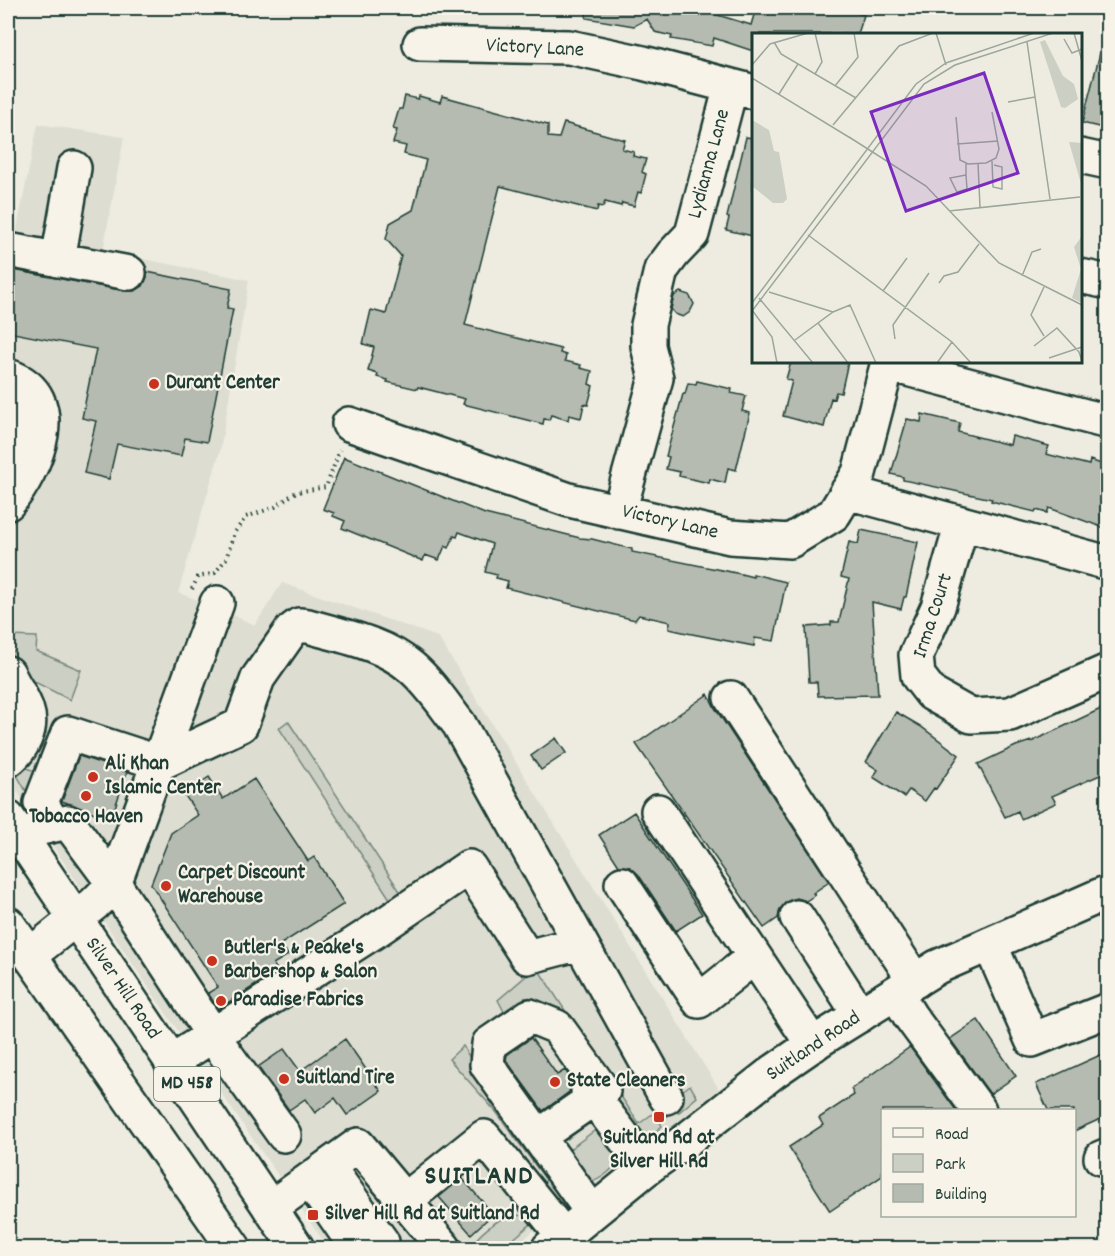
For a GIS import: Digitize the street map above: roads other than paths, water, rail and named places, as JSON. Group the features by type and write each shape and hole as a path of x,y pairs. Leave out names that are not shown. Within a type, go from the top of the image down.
{"street":[{"name":"Victory Lane","path":"420,44 569,47 643,63 742,89"},
{"name":"Lydianna Lane","path":"619,512 656,378 648,346 648,325 662,270 692,234 742,89"},
{"path":"1082,156 1107,162"},
{"path":"58,260 74,168"},
{"path":"8,250 129,273"},
{"path":"1082,276 1107,282"},
{"name":"Victory Lane","path":"350,424 569,500 730,537 790,541 834,514 859,473 888,363"},
{"path":"888,363 1107,422"},
{"path":"8,376 23,383 37,399 40,406 41,428 31,470 8,503"},
{"path":"8,402 13,410 14,422 8,503"},
{"path":"847,492 1107,563"},
{"name":"Irma Court","path":"962,524 938,607 916,655 918,676 932,694 970,716 1010,714 1107,672"},
{"path":"30,955 76,920 114,884 217,603"},
{"path":"54,825 41,803 68,733 160,763 241,725 258,678 291,631 298,625 308,626 381,649 409,665 423,678 459,724 666,1097"},
{"path":"8,673 27,709 28,717 26,735 21,747 8,760"},
{"path":"730,698 905,987 909,1016 978,1109"},
{"path":"658,811 813,1045"},
{"path":"13,826 54,825 68,822 114,884 216,1041 284,1135"},
{"name":"Silver Hill Road","path":"13,826 297,1248"},
{"path":"171,1062 216,1041 260,1005 469,867 527,957 580,943"},
{"path":"622,884 699,1001 754,957"},
{"name":"Suitland Road","path":"556,1242 647,1168 813,1045 860,1015 937,967 1106,896"},
{"path":"797,917 860,1015"},
{"name":"MD 458","path":"8,924 234,1248"},
{"path":"990,944 1032,1040 1107,1010"},
{"path":"584,1085 603,1091 557,1027 530,1016 489,1044 487,1065 592,1212"},
{"path":"539,1136 584,1085"},
{"path":"584,1085 647,1168"},
{"path":"319,1173 371,1246 484,1137 556,1242"},
{"path":"270,1208 358,1145 444,1248"}],"place":[{"name":"Durant Center","path":"154,384"},
{"name":"Ali Khan Islamic Center","path":"93,777"},
{"name":"Tobacco Haven","path":"86,796"},
{"name":"Carpet Discount Warehouse","path":"166,886"},
{"name":"Butler's & Peake's Barbershop & Salon","path":"212,961"},
{"name":"Paradise Fabrics","path":"221,1001"},
{"name":"Suitland Tire","path":"284,1079"},
{"name":"State Cleaners","path":"555,1082"},
{"name":"Suitland Rd at Silver Hill Rd","path":"659,1117"},
{"name":"Silver Hill Rd at Suitland Rd","path":"313,1215"}],"district":[{"name":"SUITLAND","path":"479,1177"}]}
